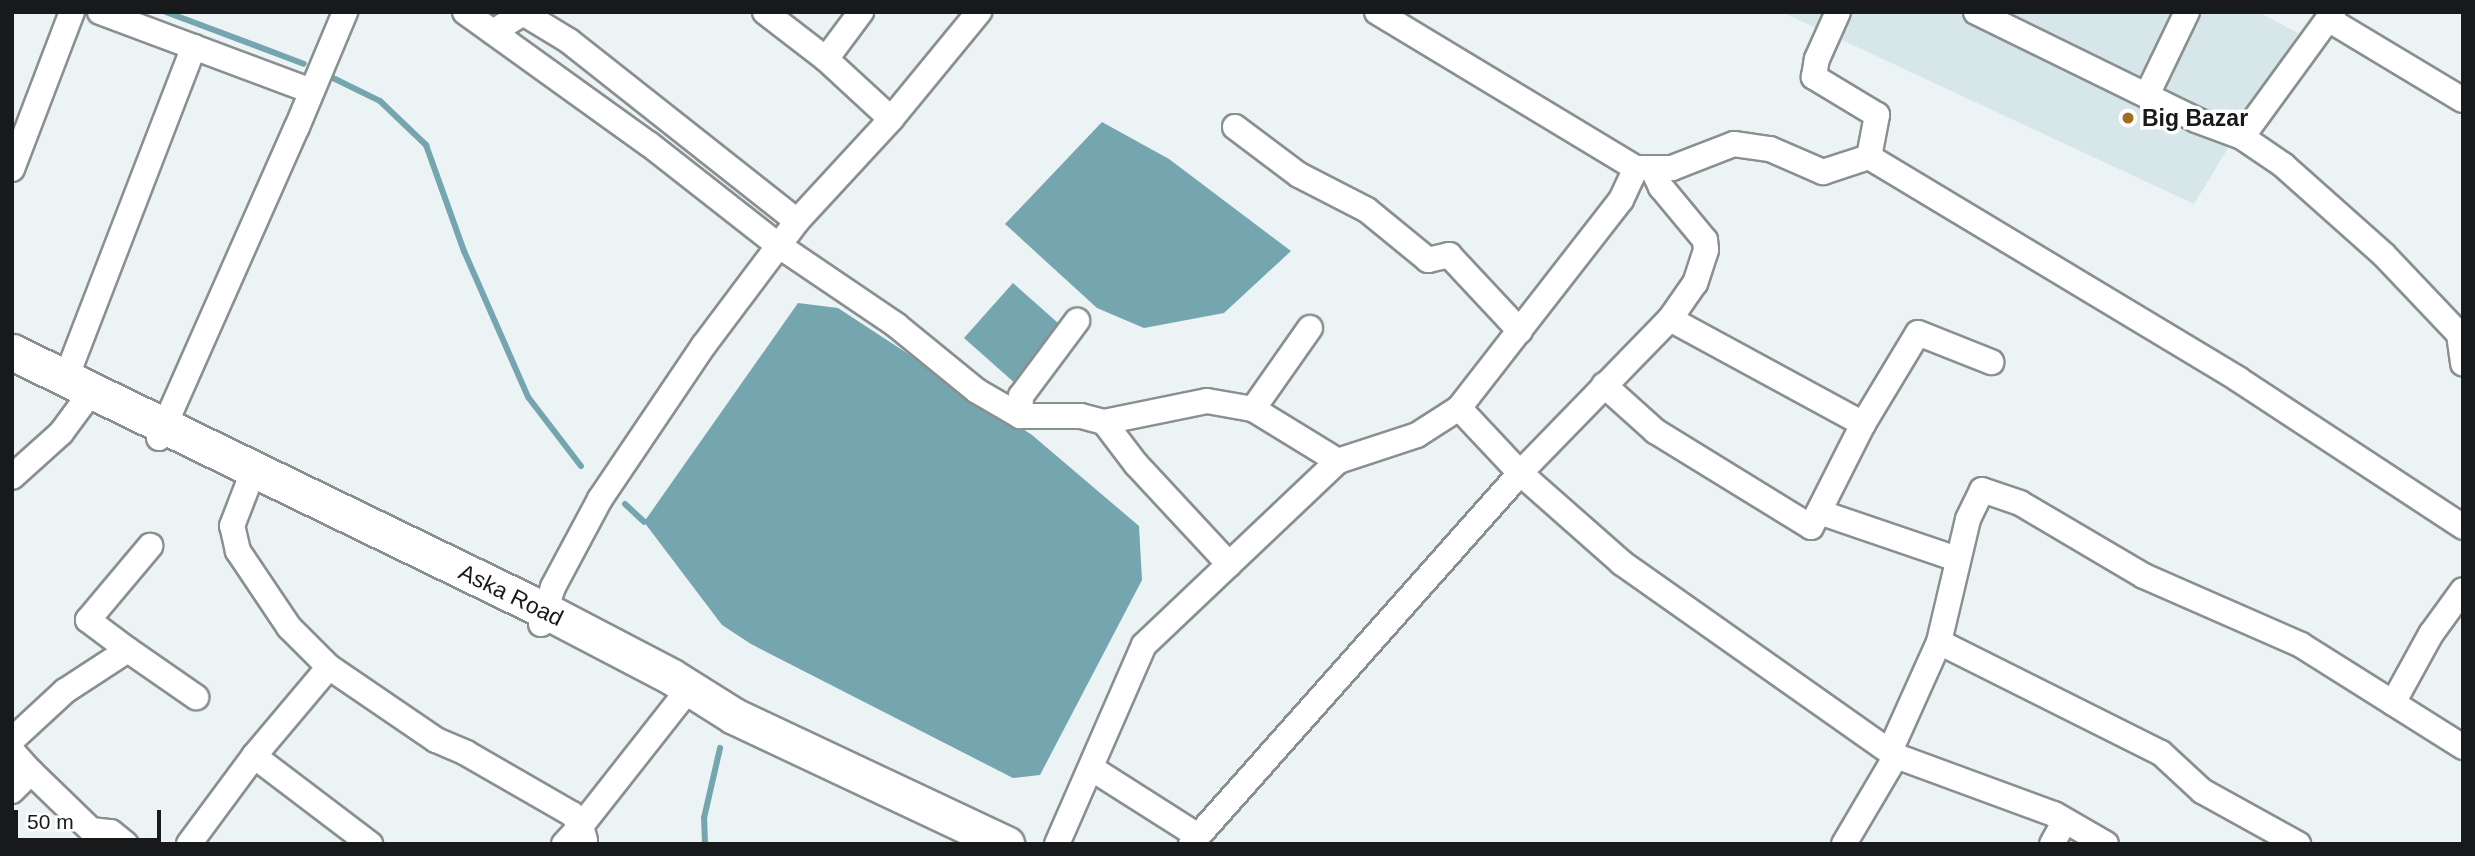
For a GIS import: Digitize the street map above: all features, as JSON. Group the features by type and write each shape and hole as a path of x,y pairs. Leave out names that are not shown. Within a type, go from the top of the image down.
{"highway":[{"path":"12,352 80,392 161,433 543,618 962,844"},
{"path":"12,373 80,392"},
{"path":"683,693 1006,844"}],"street":[{"path":"12,169 72,12"},
{"path":"100,12 311,91"},
{"path":"161,433 298,127 345,12"},
{"path":"465,12 649,144 778,245 896,325 977,391 1020,416 1081,416 1104,422 1207,401 1252,409 1338,461"},
{"path":"765,12 826,59 891,119"},
{"path":"826,59 861,12"},
{"path":"543,618 553,587 600,499 705,345 797,221 891,119 979,12"},
{"path":"1091,768 1195,840 1520,474 1670,319 1695,283 1706,250 1705,240 1644,168 1377,12"},
{"path":"1838,12 1817,59 1814,77 1877,115 1869,157"},
{"path":"1976,12 2196,120 2242,137 2283,165 2384,255 2459,334 2463,364"},
{"path":"2147,95 2187,12"},
{"path":"493,32 523,13 569,41 797,221"},
{"path":"2242,137 2331,16 2463,100"},
{"path":"12,477 61,433 80,392 194,47"},
{"path":"1235,127 1299,175 1367,210 1428,260 1449,255 1520,331"},
{"path":"1644,168 1672,168 1734,144 1770,149 1824,172 1869,157 2238,379 2463,527"},
{"path":"1056,844 1144,645 1338,461 1417,435 1460,408 1644,168"},
{"path":"1670,319 1863,424"},
{"path":"1020,416 1021,396 1077,321"},
{"path":"1252,409 1310,327"},
{"path":"1604,385 1655,431 1811,527 1863,424 1917,333 1991,362"},
{"path":"1460,408 1520,474 1622,563 1893,754 2065,821 2106,844"},
{"path":"1104,422 1136,464 1229,564"},
{"path":"250,476 232,526 238,551 289,627 329,667 436,740 466,753 572,814 584,835"},
{"path":"1844,844 1893,754 1938,642 1968,519 1982,490 2020,503 2144,576 2301,645 2463,747"},
{"path":"1819,512 1957,559"},
{"path":"150,545 88,620 196,697"},
{"path":"2393,703 2431,634 2463,590"},
{"path":"1938,642 2161,753 2202,791 2298,844"},
{"path":"12,740 65,691 128,650"},
{"path":"189,844 254,756 329,667"},
{"path":"564,844 584,835 683,693"},
{"path":"12,751 91,830 111,832 126,844"},
{"path":"254,756 370,844"},
{"path":"12,791 31,772"},
{"path":"2052,844 2065,821"}],"shaded area":[{"name":"Big Bazar","path":"1782,12 2258,12 2298,33 2194,204"}],"water":[{"path":"1102,122 1169,159 1291,251 1224,313 1144,328 1097,308 1005,224"},
{"path":"1013,283 1066,330 1017,385 964,338"},
{"path":"798,303 838,308 1032,435 1139,526 1142,580 1040,775 1013,778 751,644 722,625 644,522"}],"waterway":[{"path":"166,12 304,64"},
{"path":"333,78 380,101 426,145 464,251 528,397 581,466"},
{"path":"625,504 644,522"},
{"path":"705,844 704,818 720,748"}],"place":[{"name":"Big Bazar","path":"2128,118"}]}
